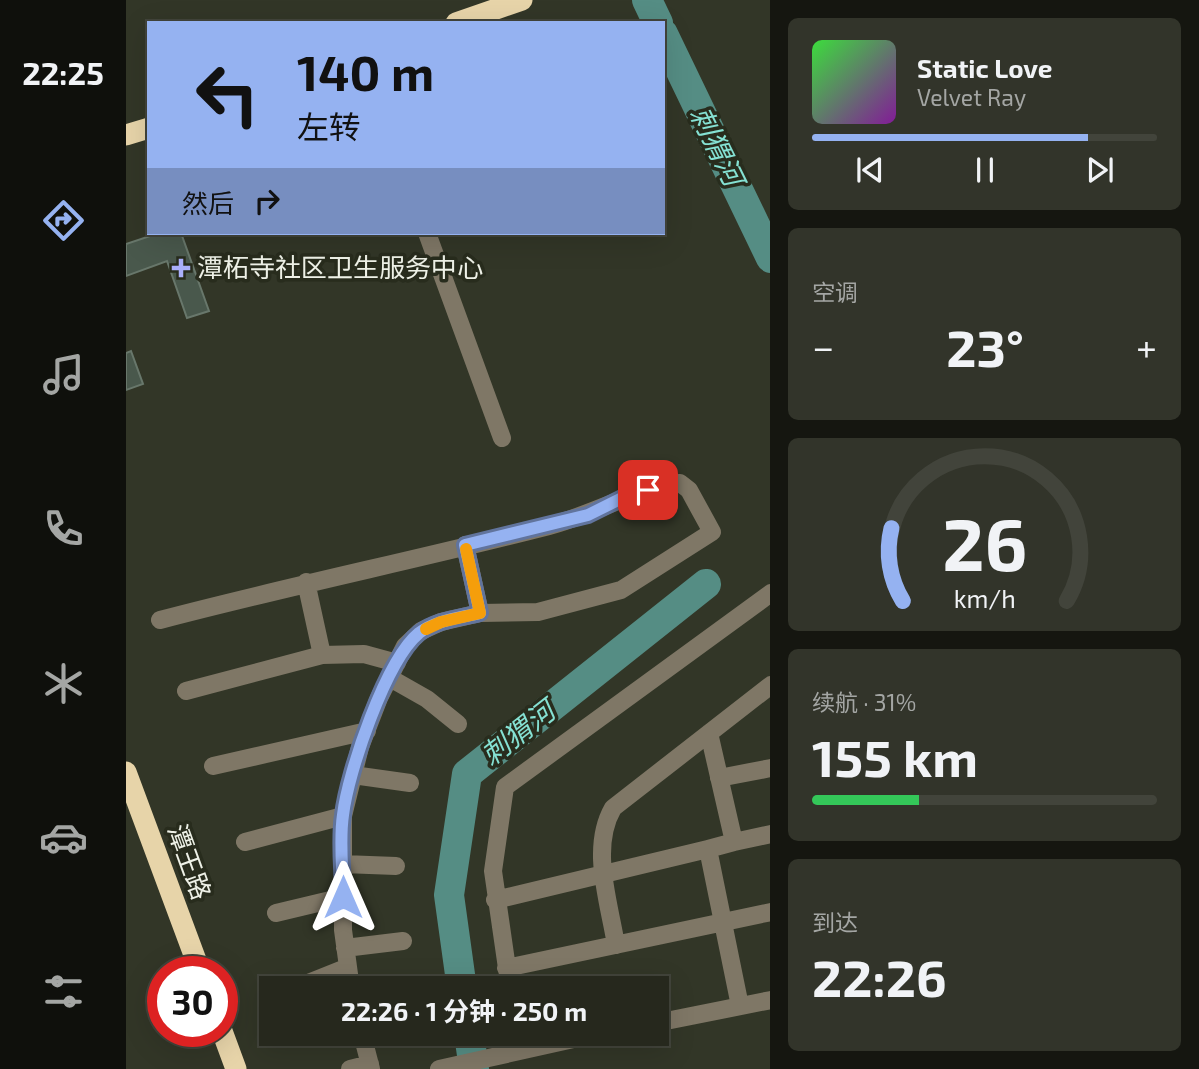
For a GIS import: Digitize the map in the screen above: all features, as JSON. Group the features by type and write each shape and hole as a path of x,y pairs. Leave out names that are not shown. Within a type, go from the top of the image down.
{"highway":[{"path":"462,21 522,0"},
{"path":"126,135 147,129"},
{"name":"潭王路","path":"126,772 194,956"},
{"path":"228,1047 236,1069"}],"street":[{"path":"428,235 502,438"},
{"path":"160,620 306,582 588,515 626,496 680,483 689,491 712,532 621,590 538,612 480,613 441,622 421,631 405,646 367,731 342,816 345,948 349,976"},
{"path":"465,545 480,613"},
{"path":"306,582 323,655"},
{"path":"508,976 493,871 505,787 770,593"},
{"path":"186,691 323,655 364,654 393,670 458,724"},
{"path":"616,945 601,851 604,824 613,808 770,685"},
{"path":"213,765 367,731"},
{"path":"709,733 734,842"},
{"path":"719,778 770,768"},
{"path":"352,775 410,783"},
{"path":"245,842 342,816"},
{"path":"495,900 770,834"},
{"path":"708,849 740,1006"},
{"path":"343,864 396,866"},
{"path":"276,913 343,897"},
{"path":"506,968 770,912"},
{"path":"345,948 403,941"},
{"path":"326,976 348,967"},
{"path":"669,1020 770,1000"},
{"path":"350,1069 371,1066 365,1046"},
{"path":"439,1069 488,1059 512,1046"}],"building":[{"name":"潭柘寺社区卫生服务中心","path":"153,235 182,235 209,311 187,318 167,261 126,276 126,244"},
{"path":"131,351 143,384 126,390 126,353"}],"waterway":[{"name":"刺猬河","path":"647,0 657,21"},
{"name":"刺猬河","path":"665,38 770,256"},
{"name":"刺猬河","path":"460,976 449,895 467,774 706,584"},
{"name":"刺猬河","path":"471,1046 474,1069"}],"slow traffic":[{"path":"426,629 441,622 480,613 466,549"}],"place":[{"name":"潭柘寺社区卫生服务中心","path":"181,268"}],"route":[{"path":"343,897 342,816 360,747 379,698 405,646 421,631 441,622 480,613 465,545 588,515 626,496 648,490"}]}
